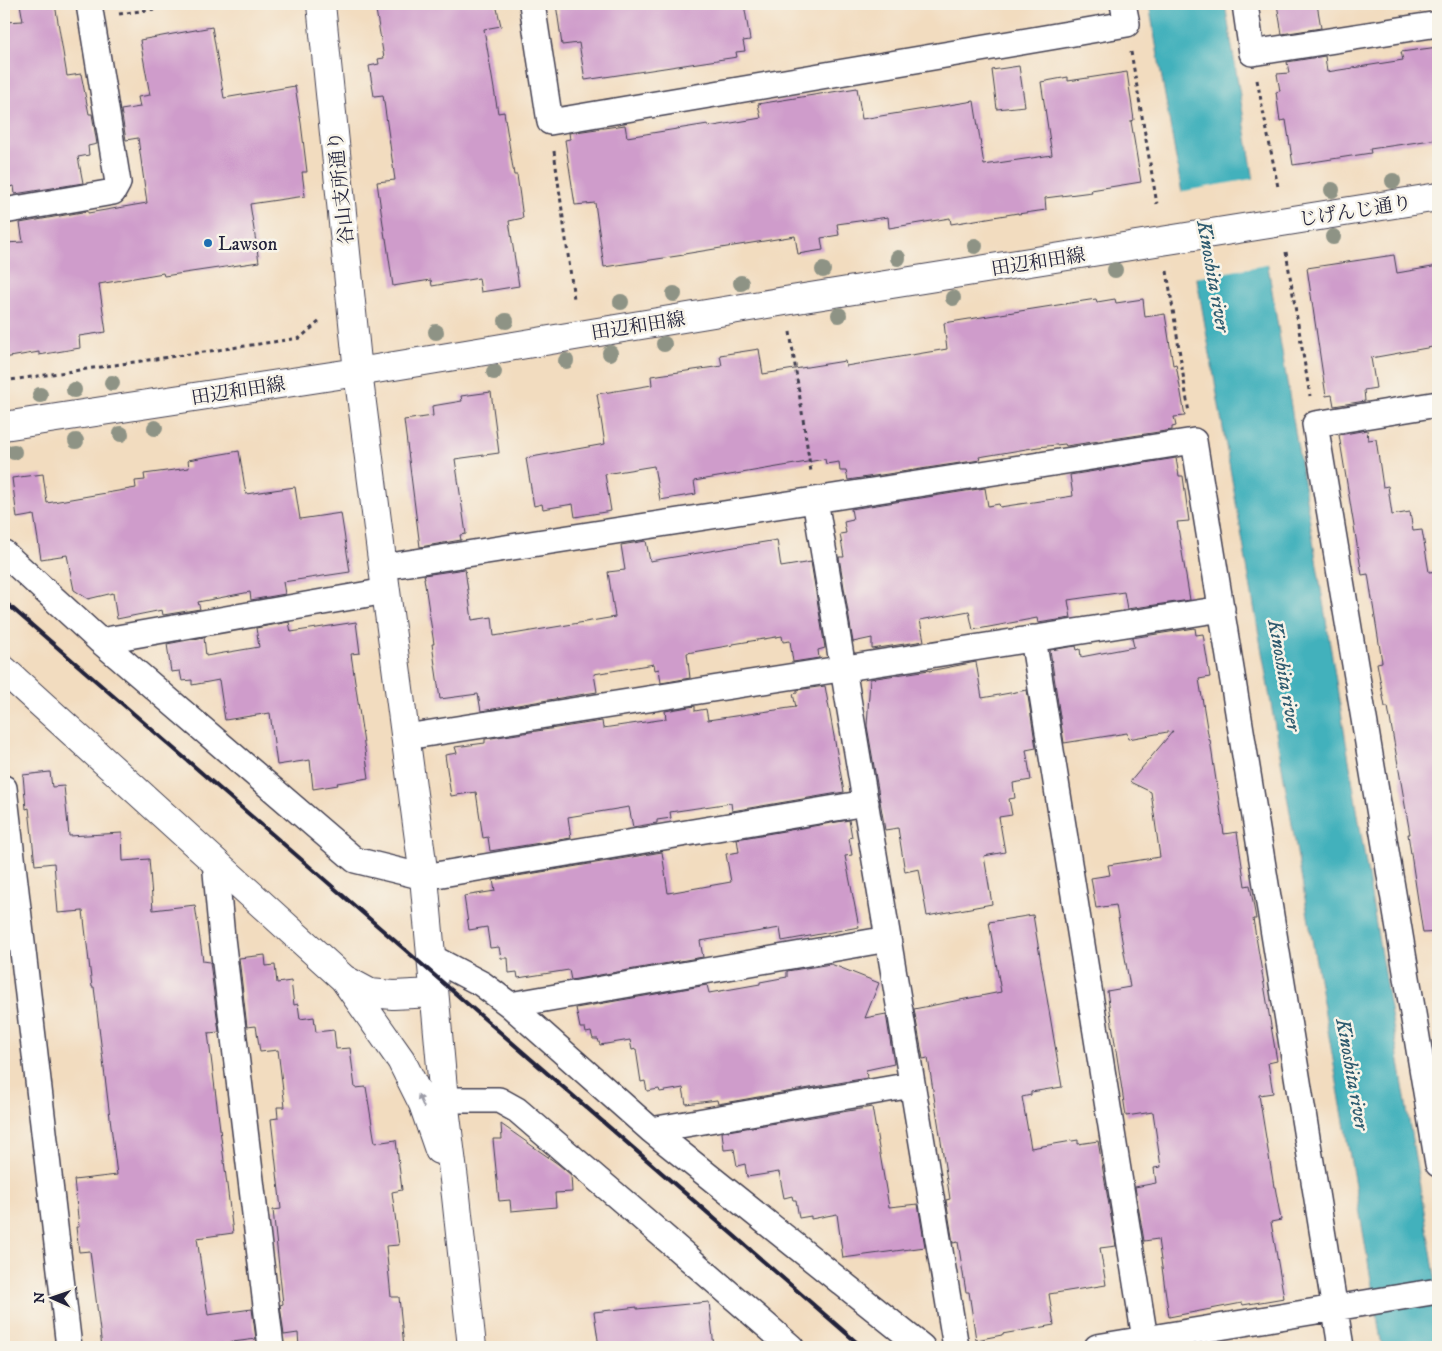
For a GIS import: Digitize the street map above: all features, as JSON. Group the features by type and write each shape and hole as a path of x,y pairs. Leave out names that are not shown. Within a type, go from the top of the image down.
{"street":[{"name":"谷山支所通り","path":"321,4 358,372 424,877 444,1100 456,1196"},
{"path":"532,4 550,122 1125,14"},
{"path":"1245,4 1252,53 1438,24"},
{"path":"4,211 113,192 118,182 90,11"},
{"name":"じげんじ通り","path":"1272,223 1438,197"},
{"name":"田辺和田線","path":"4,426 358,372 1272,223"},
{"path":"1438,404 1315,424 1438,1164"},
{"path":"100,641 384,579 815,500 1194,441 1341,1308 1340,1347"},
{"path":"815,500 956,1347"},
{"path":"4,553 100,641 355,860 424,877 866,803"},
{"path":"406,737 1222,609"},
{"path":"1033,638 1145,1339"},
{"path":"4,670 344,979 401,1060 423,1104 456,1196 472,1347"},
{"path":"4,788 69,1347"},
{"path":"215,861 223,948 271,1347"},
{"path":"510,1006 888,939"},
{"path":"431,957 482,984 510,1006 651,1130 922,1347"},
{"path":"344,979 370,993 393,995 434,993"},
{"path":"651,1130 912,1085"},
{"path":"444,1100 500,1100 517,1110 791,1347"},
{"path":"1097,1347 1438,1291"}],"path":[{"path":"90,11 190,4"},
{"path":"1125,14 1157,204"},
{"path":"1252,53 1278,188"},
{"path":"550,122 574,299"},
{"path":"1286,251 1315,424"},
{"path":"1167,270 1194,441"},
{"path":"4,381 300,338 322,320 322,314"},
{"path":"790,332 815,500"}],"water":[{"name":"Kinoshita river","path":"1149,4 1225,4 1438,1294 1438,1347 1382,1347"}],"pier":[{"path":"1257,178 1271,264 1194,278 1179,192"}],"building":[{"path":"20,4 55,4 67,76 81,74 89,114 92,114 97,144 88,146 89,155 78,157 83,183 15,194 14,186 4,188 4,22 23,21"},
{"path":"375,4 496,4 501,26 484,29 498,113 504,112 514,175 517,175 523,218 509,221 519,286 481,292 479,278 432,286 431,280 393,286 377,182 395,180 383,95 374,96 369,66 379,64 378,59 384,58"},
{"path":"556,4 744,4 750,40 743,41 745,51 736,52 737,57 585,80 579,43 562,45"},
{"path":"1277,4 1317,4 1321,28 1282,34"},
{"path":"212,27 224,98 295,86 307,172 302,172 305,196 250,204 259,262 164,276 163,273 99,284 106,332 79,336 80,348 39,355 39,352 4,358 4,243 23,242 20,223 147,203 138,138 126,140 121,110 140,107 138,97 150,95 140,40"},
{"path":"1438,47 1438,139 1370,149 1371,153 1293,165 1286,120 1280,121 1276,92 1280,91 1277,74 1289,73 1287,62 1325,56 1327,72 1403,60 1401,52"},
{"path":"1019,66 1025,106 997,109 992,70"},
{"path":"1127,72 1134,120 1131,121 1141,182 1091,190 1092,192 1045,198 1046,210 951,224 950,218 889,228 888,217 837,224 839,235 821,238 823,250 798,254 795,236 604,267 595,203 575,205 565,140 570,139 569,133 625,125 627,137 708,124 708,127 761,118 758,104 857,88 862,119 974,101 984,165 1052,155 1041,82 1068,77 1068,81"},
{"path":"1394,255 1397,273 1438,266 1438,346 1371,358 1376,388 1364,390 1365,401 1334,406 1332,395 1326,396 1307,268"},
{"path":"1096,299 1097,302 1115,299 1116,303 1143,299 1145,317 1165,314 1173,365 1176,364 1185,416 1174,417 1176,426 1172,427 1172,430 1066,446 1065,444 1038,447 979,457 980,460 848,480 846,471 840,471 839,462 826,464 825,459 694,481 696,494 660,500 654,466 605,474 611,511 575,517 573,504 543,509 542,504 534,506 526,458 605,444 597,394 652,385 651,376 722,366 720,355 759,349 763,374 845,361 846,366 947,349 944,323"},
{"path":"491,392 499,453 455,459 466,534 460,535 461,540 420,547 404,420 433,416 432,406 462,401 461,396"},
{"path":"1367,430 1368,440 1376,439 1383,487 1388,486 1392,515 1410,512 1413,531 1422,530 1429,572 1438,571 1438,932 1423,933 1408,834 1410,834 1388,707 1385,707 1377,663 1382,662 1368,574 1362,575 1339,435"},
{"path":"239,451 246,494 295,487 300,519 341,513 350,572 283,582 285,594 251,600 250,592 198,602 200,609 163,615 162,610 117,619 113,593 88,599 74,590 67,555 41,559 34,515 17,518 12,478 43,474 47,503 136,488 135,481 145,480 144,474 189,468 188,460"},
{"path":"1176,458 1179,476 1183,476 1189,521 1177,522 1190,600 1127,609 1124,592 1068,600 1071,618 1038,623 1037,618 973,630 969,611 920,620 924,641 872,649 872,638 853,642 839,557 844,557 840,534 846,533 844,522 853,520 851,509 985,488 988,506 999,504 1000,507 1073,496 1070,475"},
{"path":"777,540 781,567 811,562 825,648 818,650 819,658 793,662 790,641 783,642 782,636 687,653 690,678 661,683 659,669 655,670 654,664 594,674 597,692 481,711 478,694 440,699 424,575 465,569 472,620 492,617 494,636 507,635 615,617 608,572 625,570 621,545 646,541 650,561"},
{"path":"289,622 291,632 356,622 360,653 351,654 369,778 313,789 310,760 277,765 270,713 225,720 219,680 192,685 192,680 182,681 180,671 171,672 167,644 204,637 206,656 259,647 256,628"},
{"path":"1195,628 1196,635 1203,634 1210,677 1199,679 1224,834 1237,832 1245,886 1250,885 1256,919 1253,919 1277,1061 1268,1063 1273,1093 1259,1095 1281,1220 1271,1222 1284,1298 1243,1305 1242,1303 1169,1317 1158,1239 1144,1241 1135,1187 1156,1183 1154,1168 1161,1167 1153,1112 1126,1116 1107,991 1130,987 1116,905 1096,908 1091,878 1110,875 1108,865 1160,857 1151,792 1130,782 1173,731 1128,739 1127,733 1064,743 1050,650 1076,646 1077,650 1080,649 1081,657 1134,647 1132,638"},
{"path":"976,662 982,698 1027,690 1036,748 1026,750 1031,780 1013,783 1015,798 1009,799 1012,815 999,817 1005,852 984,856 992,904 927,916 919,869 905,872 898,828 885,830 867,726 870,679"},
{"path":"825,686 844,792 732,811 731,803 670,812 671,818 657,820 657,823 633,827 629,807 568,817 571,838 490,851 488,837 483,838 476,792 451,796 445,755 457,753 455,747 485,743 485,739 602,721 603,728 666,719 665,711 695,706 695,711 706,709 708,720 796,707 793,694 797,693 797,690"},
{"path":"50,772 52,787 64,786 69,836 122,833 123,861 149,859 153,910 195,905 203,961 210,962 219,1032 208,1033 233,1233 197,1238 208,1315 252,1309 256,1339 225,1343 226,1347 102,1347 90,1251 79,1252 76,1227 79,1227 74,1180 117,1175 83,911 58,913 54,863 35,865 29,808 26,809 23,775"},
{"path":"849,820 852,837 849,838 852,855 845,856 859,927 782,941 780,928 700,941 703,957 571,980 569,970 518,978 517,972 509,973 508,958 501,958 499,947 490,948 487,927 469,930 464,896 495,891 493,880 662,852 668,893 731,882 726,854 739,852 737,839"},
{"path":"1033,915 1062,1087 1031,1092 1031,1095 1022,1097 1031,1148 1078,1140 1078,1144 1098,1141 1116,1246 1100,1248 1106,1285 1049,1294 1054,1325 976,1340 969,1292 966,1292 958,1242 953,1243 946,1200 950,1199 928,1058 923,1059 914,1009 1001,992 989,922"},
{"path":"265,955 266,966 275,965 277,983 291,981 294,1005 298,1004 300,1019 314,1017 316,1032 334,1030 336,1049 350,1048 355,1088 366,1087 375,1143 396,1140 402,1190 392,1192 399,1245 386,1246 391,1297 399,1297 404,1347 299,1347 298,1333 284,1335 280,1305 283,1304 273,1210 281,1209 271,1119 278,1118 277,1107 285,1107 278,1050 260,1052 256,1026 247,1027 239,958"},
{"path":"831,964 879,983 865,1018 886,1014 894,1064 866,1070 867,1078 718,1104 717,1100 686,1104 683,1088 660,1092 659,1089 647,1091 645,1081 641,1082 636,1049 632,1050 630,1040 600,1045 598,1039 593,1039 591,1032 586,1033 585,1028 580,1028 576,1008 707,985 709,993 787,977 787,971"},
{"path":"872,1107 889,1207 918,1204 925,1247 843,1258 837,1214 811,1219 811,1216 799,1218 796,1200 793,1200 792,1196 784,1198 779,1172 747,1177 745,1164 737,1166 734,1149 724,1150 722,1132"},
{"path":"501,1124 571,1175 572,1192 555,1193 556,1207 511,1211 510,1200 499,1201 493,1139 502,1139"},
{"path":"709,1302 714,1347 599,1347 594,1312"}],"railway":[{"path":"4,601 862,1347"}],"place":[{"name":"Lawson","path":"208,243"}]}
